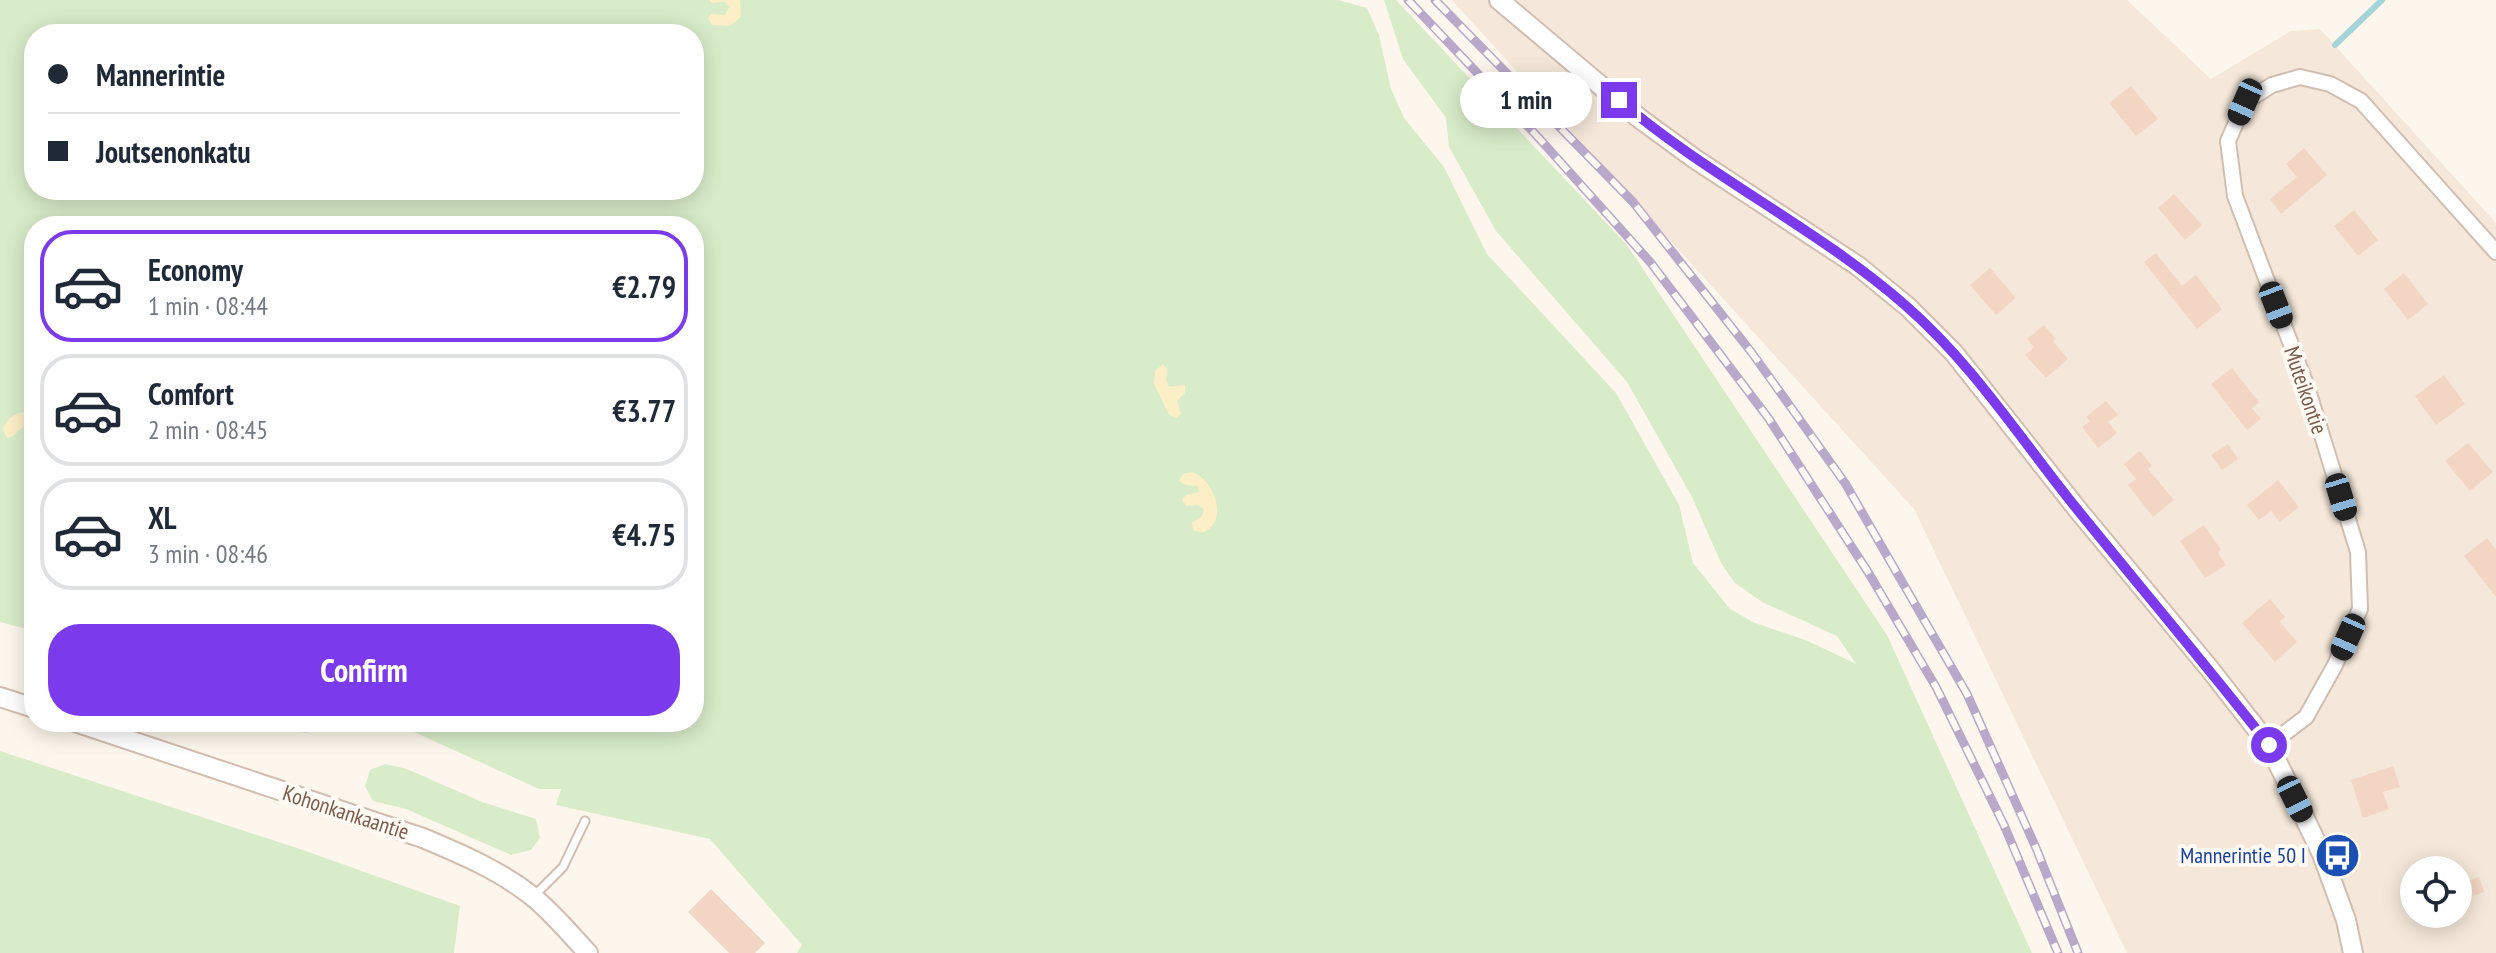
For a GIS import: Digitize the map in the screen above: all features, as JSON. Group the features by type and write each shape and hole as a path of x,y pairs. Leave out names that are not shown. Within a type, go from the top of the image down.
{"street":[{"path":"1499,0 1639,118 1695,159 1858,266 1908,307 1954,353 2269,745 2322,854 2346,920 2353,953"},
{"name":"Muteikontie","path":"2269,745 2306,717 2335,665 2360,609 2358,552 2307,387 2235,196 2228,141 2245,102 2272,85 2300,77 2330,84 2361,101 2496,252"},
{"path":"0,697 24,705"},
{"name":"Kohonkankaantie","path":"105,732 423,838 496,872 533,897 588,953"}],"lane":[{"path":"533,897 563,867 585,821"}],"shaded area":[{"path":"1452,0 2127,0 2211,79 2291,31 2320,29 2496,223 2496,953 2127,953 1914,509"}],"green space":[{"path":"0,0 1338,0 1367,8 1379,35 1391,89 1404,118 1444,167 1487,254 1616,393 1679,505 1693,563 1730,609 1755,623 1808,641 1856,664 1837,636 1762,602 1735,583 1721,563 1692,497 1627,382 1496,231 1449,147 1446,118 1403,59 1384,0 1396,0 1627,245 1887,635 2032,953 797,953 802,945 710,839 556,805 561,789 539,789 414,732 704,732 704,216 24,216 24,628 0,622"},
{"path":"0,751 300,849 460,906 454,953 0,953"},
{"path":"385,764 407,769 482,802 536,819 540,838 531,850 511,855 406,809 373,801 365,786 370,770"}],"sand":[{"path":"709,0 740,0 741,17 730,26 712,25 708,18 711,14 725,15 729,7 724,2 712,3"},
{"path":"1163,364 1167,369 1169,387 1185,385 1185,393 1177,401 1181,414 1176,418 1169,415 1154,384 1155,371"},
{"path":"24,412 24,426 7,438 3,429 14,416"},
{"path":"1192,472 1207,483 1216,501 1215,520 1211,528 1202,533 1193,530 1192,523 1202,516 1204,509 1198,505 1186,506 1182,500 1186,495 1199,492 1197,486 1179,481 1183,474"}],"building":[{"path":"2131,86 2158,119 2136,136 2109,103"},
{"path":"2304,148 2327,175 2281,214 2270,199 2297,177 2286,164"},
{"path":"2174,194 2202,225 2185,240 2158,208"},
{"path":"2354,210 2378,240 2358,256 2334,226"},
{"path":"2156,253 2182,286 2196,275 2222,309 2197,329 2144,262"},
{"path":"1990,268 2016,298 1996,315 1970,285"},
{"path":"2404,273 2428,304 2408,320 2384,289"},
{"path":"2044,325 2068,359 2046,378 2025,355 2034,347 2027,339"},
{"path":"2232,368 2259,402 2252,408 2261,419 2247,430 2211,384"},
{"path":"2444,375 2465,404 2436,425 2415,396"},
{"path":"2106,401 2118,415 2108,422 2117,433 2098,448 2082,427 2090,421 2086,417"},
{"path":"2468,443 2493,472 2470,491 2445,461"},
{"path":"2228,444 2238,459 2222,470 2211,455"},
{"path":"2140,451 2152,466 2148,469 2174,500 2153,517 2128,485 2136,479 2124,464"},
{"path":"2278,480 2299,507 2280,522 2271,511 2259,520 2247,505"},
{"path":"2204,525 2221,550 2218,553 2226,565 2205,578 2180,541"},
{"path":"2487,538 2496,550 2496,597 2464,556"},
{"path":"2270,599 2285,617 2280,622 2297,642 2275,662 2242,623"},
{"path":"2393,766 2400,787 2383,792 2389,809 2363,818 2351,780"},
{"path":"2479,877 2484,892 2472,897 2472,880"},
{"path":"711,889 765,943 755,953 729,953 688,912"}],"waterway":[{"path":"2335,45 2382,0"}],"railway":[{"path":"1408,0 1537,136 1651,263 1769,419 1868,572 1936,687 2004,825 2058,953"},
{"path":"1435,0 1633,202 1752,353 1845,483 1967,694 2036,848 2078,953"}],"place":[{"name":"Mannerintie 50 I","path":"2337,855"}],"route":[{"path":"1619,100 1695,159 1858,266 1908,307 1954,353 2269,745"}]}
